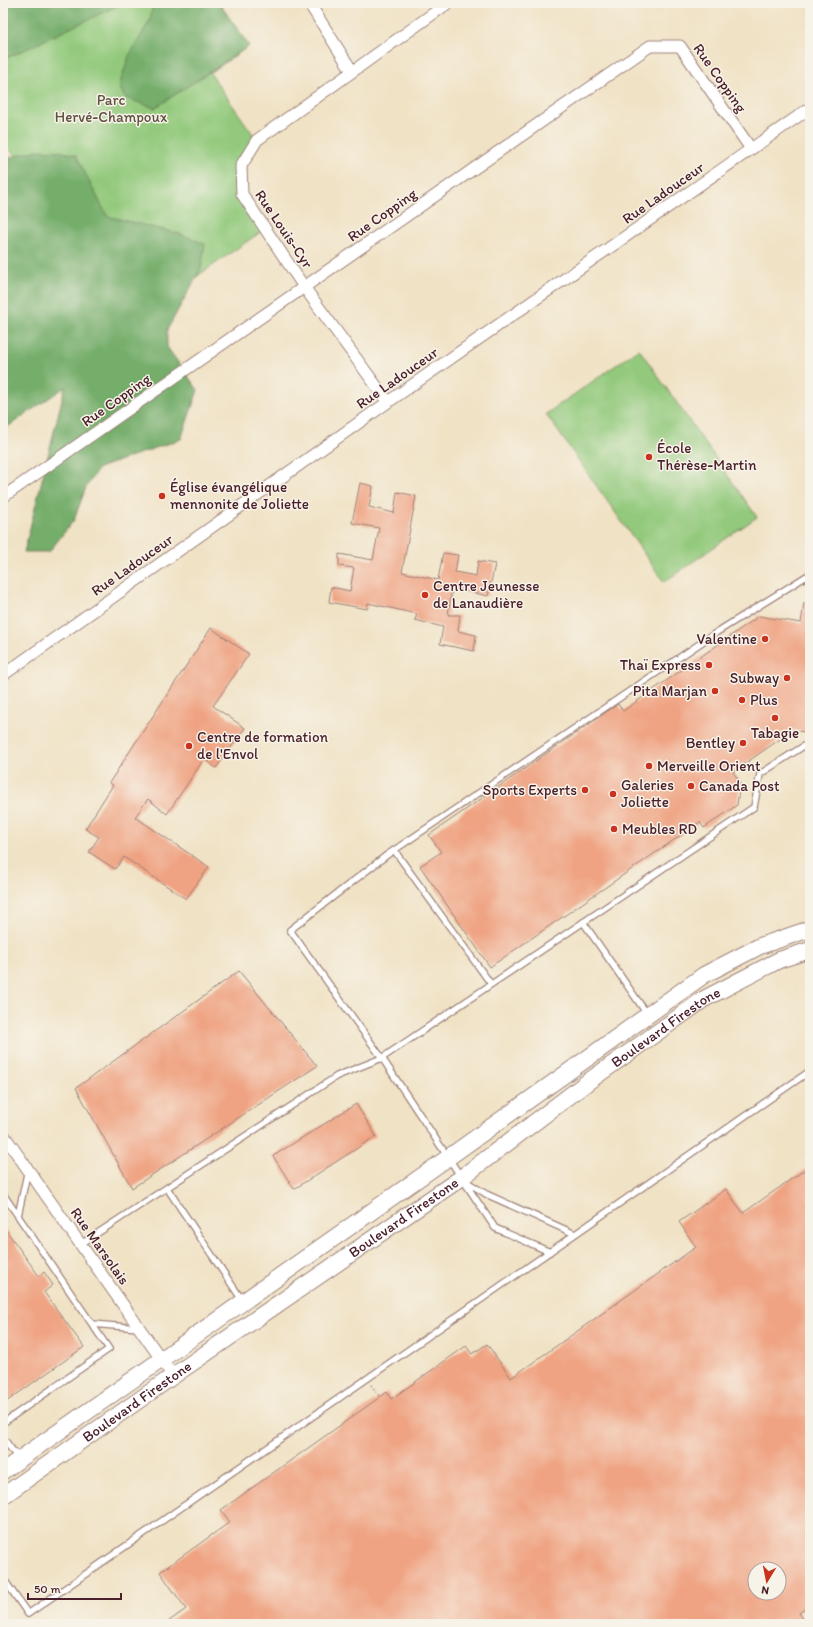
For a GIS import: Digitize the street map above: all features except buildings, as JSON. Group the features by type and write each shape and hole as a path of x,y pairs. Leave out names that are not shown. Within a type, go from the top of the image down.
{"main road":[{"name":"Boulevard Firestone","path":"3,1471 449,1157 647,1014 704,975 760,946 810,929"},
{"name":"Boulevard Firestone","path":"3,1496 173,1376 461,1178 588,1081 704,999 778,960 810,950"}],"street":[{"path":"309,3 352,70"},
{"name":"Rue Louis-Cyr","path":"388,402 304,287 242,194 241,166 257,140 352,70 448,3"},
{"name":"Rue Copping","path":"3,497 650,46 680,46 751,149"},
{"name":"Rue Ladouceur","path":"3,675 388,402 810,108"},
{"name":"Rue Marsolais","path":"3,1134 173,1376"}],"lane":[{"path":"550,1252 495,1228 382,1058 290,930 394,850 717,632 810,574"},
{"path":"81,1244 337,1076 382,1058 754,807 760,774 810,742"},
{"path":"394,850 492,984"},
{"path":"583,922 647,1014"},
{"path":"3,1578 28,1614 810,1072"},
{"path":"18,1216 28,1169"},
{"path":"461,1178 486,1194 575,1234"},
{"path":"167,1188 243,1302"},
{"path":"3,1194 109,1348 3,1423"},
{"path":"92,1324 139,1328"},
{"path":"3,1438 19,1460"}],"path":[{"path":"371,1385 380,1397"}],"green space":[{"path":"3,3 123,3 3,60"},
{"name":"Parc Hervé-Champoux","path":"34,3 219,3 249,46 210,73 257,140 241,166 242,194 265,229 133,321 3,140 3,23"},
{"path":"153,3 219,3 249,46 155,108 125,98 119,86 129,56 150,20"},
{"path":"38,150 59,151 76,155 107,216 180,234 205,244 201,269 167,330 167,347 198,390 181,439 99,468 86,487 74,520 49,552 24,552 65,387 3,430 3,159"},
{"path":"639,349 757,517 664,582 546,414"}],"place":[{"name":"École Thérèse-Martin","path":"649,457"},
{"name":"Église évangélique mennonite de Joliette","path":"162,496"},
{"name":"Centre Jeunesse de Lanaudière","path":"425,595"},
{"name":"Valentine","path":"765,639"},
{"name":"Thaï Express","path":"709,665"},
{"name":"Subway","path":"787,678"},
{"name":"Pita Marjan","path":"715,691"},
{"name":"Plus","path":"742,700"},
{"name":"Tabagie","path":"775,718"},
{"name":"Bentley","path":"743,743"},
{"name":"Centre de formation de l'Envol","path":"189,746"},
{"name":"Merveille Orient","path":"649,766"},
{"name":"Canada Post","path":"691,786"},
{"name":"Sports Experts","path":"585,790"},
{"name":"Galeries Joliette","path":"613,794"},
{"name":"Meubles RD","path":"614,829"}]}
